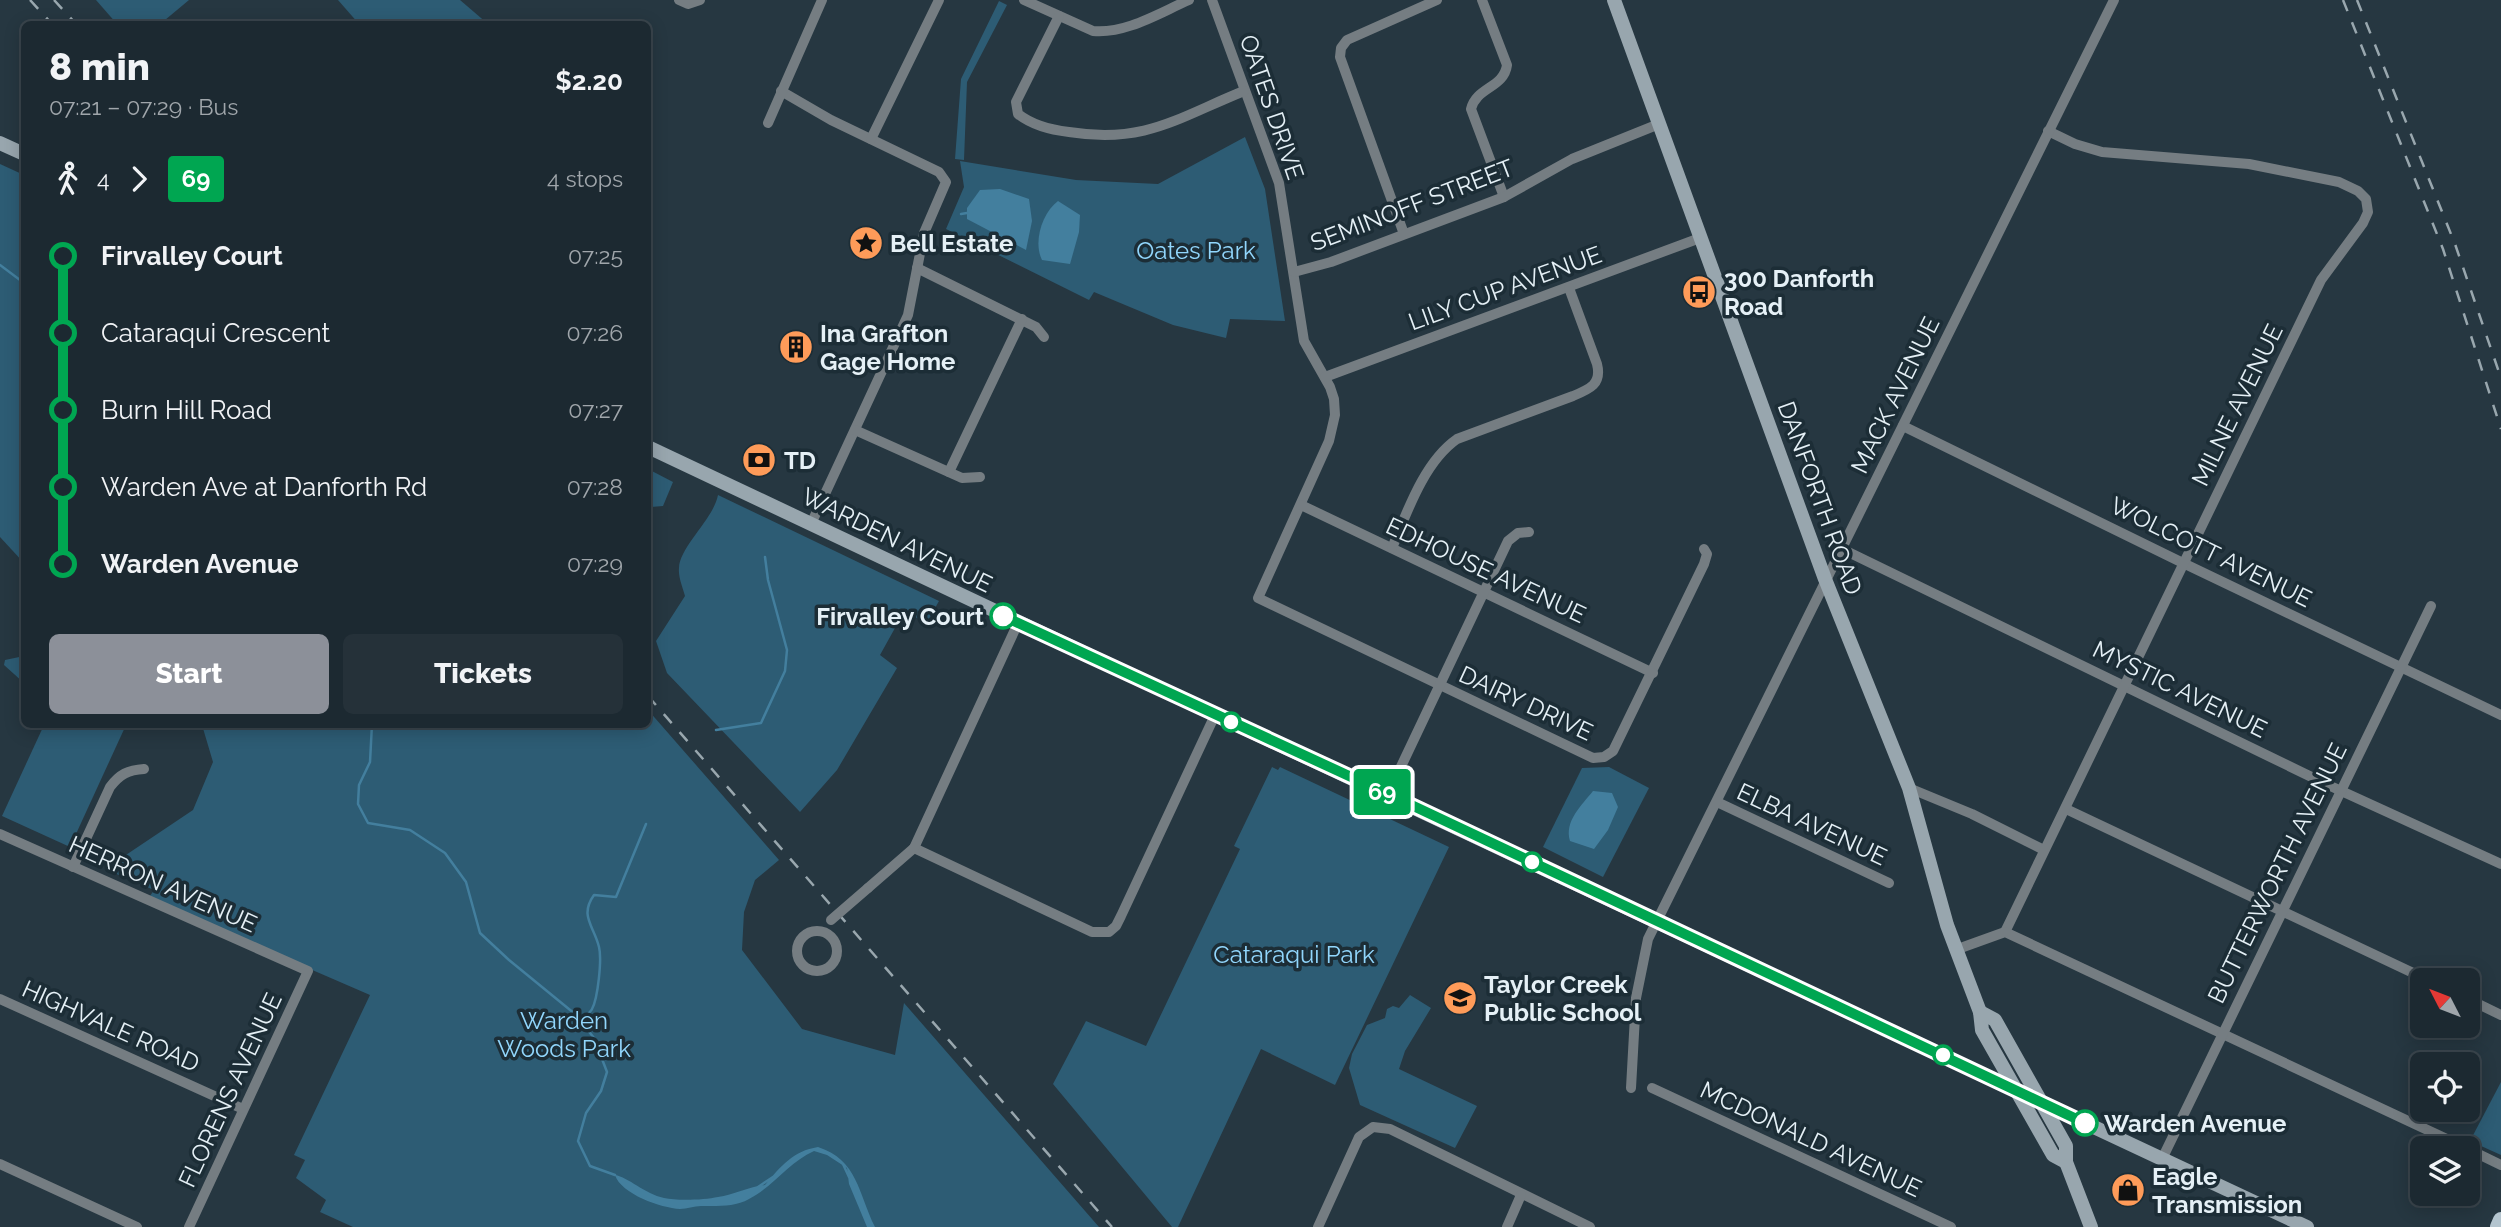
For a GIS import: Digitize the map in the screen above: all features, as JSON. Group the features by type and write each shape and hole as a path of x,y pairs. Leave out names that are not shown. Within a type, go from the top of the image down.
{"main road":[{"name":"DANFORTH ROAD","path":"1614,0 1825,579 1909,788 1955,950 1980,1012 1982,1030 2053,1155 2067,1162"},
{"path":"0,143 21,153"},
{"name":"WARDEN AVENUE","path":"651,448 2306,1227"},
{"name":"DANFORTH ROAD","path":"1980,1012 1995,1020 2066,1146 2067,1162 2091,1227"},
{"path":"2498,1227 2501,1220"}],"street":[{"path":"679,0 688,4 700,0"},
{"path":"768,123 822,0"},
{"path":"871,139 939,0"},
{"path":"1024,0 1093,31 1105,32 1120,30 1189,0"},
{"name":"OATES DRIVE","path":"1212,0 1279,183 1304,341 1325,377"},
{"path":"1404,234 1340,57 1341,48 1347,40 1437,0"},
{"path":"1482,0 1507,65 1506,74 1500,81 1480,93 1473,100 1471,108 1504,197"},
{"name":"MACK AVENUE","path":"1631,1088 1636,998 1648,939 2114,0"},
{"path":"1059,16 1016,102 1018,114 1027,121 1098,137 1130,135 1159,128 1244,91"},
{"path":"781,91 831,120 939,172 946,181 942,197 924,233 908,315 811,524"},
{"name":"SEMINOFF STREET","path":"1294,272 1331,262 1504,197 1572,159 1659,124"},
{"name":"MILNE AVENUE","path":"2005,932 2321,281 2364,223 2368,205 2358,191 2329,179 2249,164 2102,152 2075,144 2048,131"},
{"name":"LILY CUP AVENUE","path":"1325,377 1700,238"},
{"path":"917,268 1022,319 1036,327 1044,337"},
{"path":"1392,548 1432,461 1443,449 1457,439 1588,390 1597,383 1600,374 1569,288"},
{"path":"949,472 1022,319"},
{"path":"1301,506 1329,442 1335,415 1334,399 1325,377"},
{"name":"WOLCOTT AVENUE","path":"1903,426 2501,715"},
{"path":"855,430 962,478 980,477"},
{"name":"EDHOUSE AVENUE","path":"1301,506 1653,673"},
{"name":"DAIRY DRIVE","path":"1301,506 1258,598 1593,758 1604,757 1613,751 1704,564 1707,554 1704,548"},
{"path":"1388,794 1508,541 1518,533 1528,532"},
{"name":"MYSTIC AVENUE","path":"1842,549 2341,790 2501,864"},
{"name":"BUTTERWORTH AVENUE","path":"2162,1159 2431,606"},
{"path":"818,932 914,848 1018,623"},
{"path":"914,848 1092,932 1109,932 1121,916 1215,715"},
{"path":"73,867 110,787 119,776 131,770 144,769"},
{"path":"1909,788 1972,814 2044,850"},
{"name":"ELBA AVENUE","path":"1717,802 1889,883"},
{"path":"2066,809 2410,972"},
{"name":"HERRON AVENUE","path":"0,834 309,971"},
{"path":"1955,950 2005,932 2441,1136"},
{"name":"FLORENS AVENUE","path":"189,1227 309,971"},
{"name":"HIGHVALE ROAD","path":"0,999 243,1109"},
{"path":"2480,1005 2501,1015"},
{"name":"MCDONALD AVENUE","path":"1652,1088 1951,1227"},
{"path":"1318,1227 1359,1137 1373,1127 1390,1129 1590,1227"},
{"path":"2480,1154 2501,1165"},
{"path":"0,1164 137,1227"},
{"path":"1507,1227 1521,1195"}],"green space":[{"path":"96,0 189,0 166,21 114,21"},
{"path":"338,0 460,0 484,21 356,21"},
{"path":"999,1 1007,5 967,82 964,160 955,159 961,79"},
{"name":"Oates Park","path":"1245,137 1265,189 1285,321 1230,319 1226,338 1173,325 1094,292 1089,300 946,229 964,187 960,161 1076,180 1158,184"},
{"path":"0,164 21,174 21,560 0,537"},
{"path":"651,471 673,482 663,506 651,507"},
{"path":"718,495 939,601 926,624 905,610 880,655 897,668 837,770 800,812 667,673 656,641 685,596 679,575 681,560 710,514"},
{"path":"21,657 21,680 4,665 5,660"},
{"name":"Warden Woods Park","path":"651,713 779,860 755,880 744,912 742,950 802,1029 895,1055 904,1003 1099,1227 353,1227 320,1212 326,1200 296,1178 305,1160 294,1155 370,995 148,899 154,890 105,869 193,810 213,762 203,728 651,728"},
{"path":"43,728 125,728 70,847 2,816"},
{"name":"Cataraqui Park","path":"1272,767 1278,770 1280,767 1449,847 1335,1085 1261,1049 1178,1227 1172,1227 1053,1084 1086,1021 1146,1046 1240,849 1234,846"},
{"path":"1609,767 1649,788 1603,877 1543,847 1582,768"},
{"path":"1410,995 1431,1008 1405,1051 1399,1069 1477,1106 1455,1148 1360,1105 1349,1068 1352,1054 1367,1025 1385,1018 1387,1009 1393,1006 1399,1008"},
{"path":"2501,1082 2501,1155 2480,1146 2480,1136 2473,1136"}],"shaded area":[{"path":"1000,189 1029,199 1032,221 1026,250 967,219 967,208 980,190"},
{"path":"1058,201 1080,215 1079,232 1070,264 1042,260 1039,253 1041,228 1047,213"},
{"path":"1593,791 1612,793 1618,807 1608,830 1594,849 1570,841 1569,834 1575,814"},
{"path":"818,1147 841,1160 849,1169 875,1227 867,1227 849,1184 847,1168 827,1155 814,1151 797,1161 758,1194 744,1202 726,1205 680,1209 663,1206 633,1194 615,1175 664,1198 712,1198 765,1185 794,1156"}],"waterway":[{"path":"961,214 967,213"},
{"path":"0,265 21,281"},
{"path":"716,730 761,723 785,671 787,650 768,580 765,557"},
{"path":"372,728 370,762 359,785 358,804 368,823 410,830 445,853 466,882 480,933 575,1014 594,1038 607,1072 601,1091 586,1113 578,1141 590,1166 615,1175"},
{"path":"581,1021 594,1004 600,969 599,947 588,915 590,902 594,895 616,897 646,824"},
{"path":"843,1164 849,1177"},
{"path":"758,1187 773,1177"}],"railway":[{"path":"30,0 49,21"},
{"path":"54,0 73,21"},
{"path":"2343,0 2443,249 2501,429"},
{"path":"2357,0 2455,244 2501,378"},
{"path":"651,699 1112,1227"}],"bus line":[{"name":"69","path":"1003,616 1388,794 2085,1123"}],"place":[{"name":"Bell Estate","path":"866,243"},
{"name":"300 Danforth Road","path":"1699,292"},
{"name":"Ina Grafton Gage Home","path":"796,347"},
{"name":"TD","path":"759,460"},
{"name":"Firvalley Court","path":"1003,616"},
{"name":"Taylor Creek Public School","path":"1460,998"},
{"name":"Warden Avenue","path":"2085,1123"},
{"name":"Eagle Transmission","path":"2128,1190"}]}
